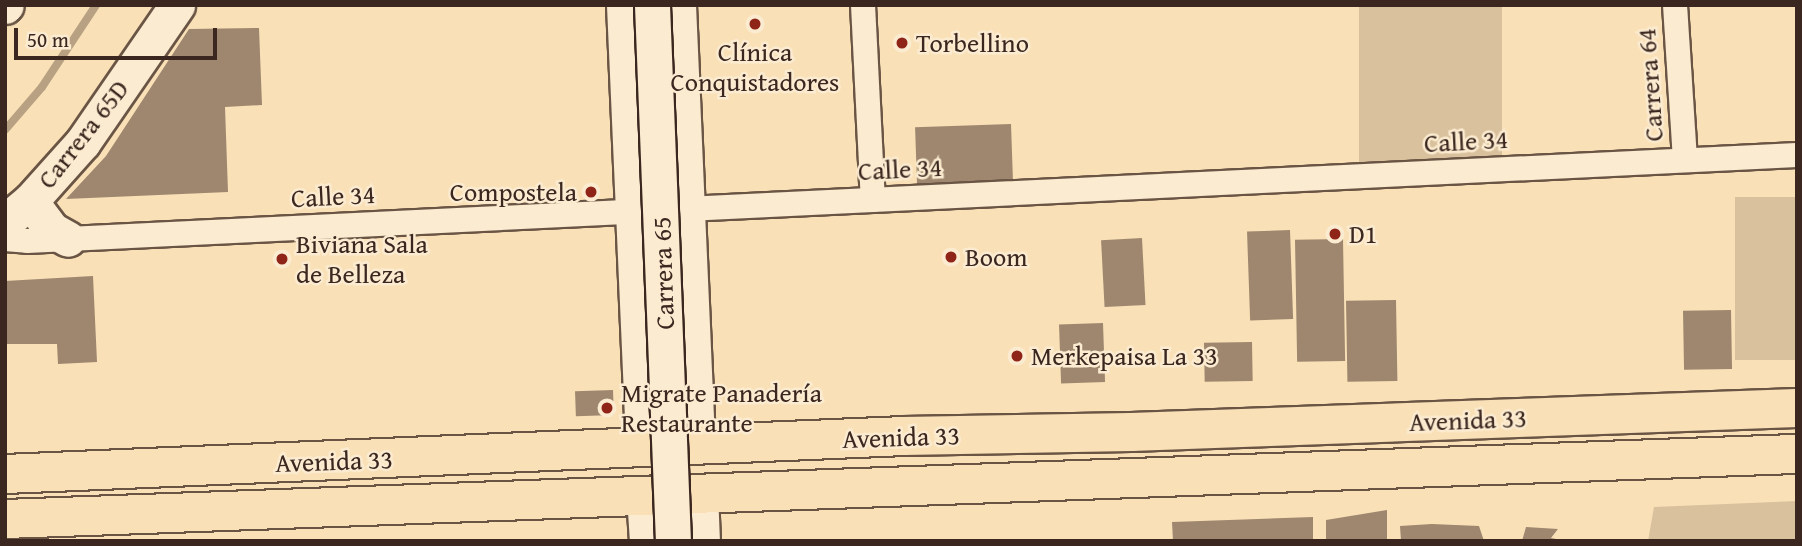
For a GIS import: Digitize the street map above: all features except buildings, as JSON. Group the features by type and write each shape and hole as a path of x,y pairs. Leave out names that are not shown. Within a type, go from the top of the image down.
{"main road":[{"name":"Avenida 33","path":"5,474 903,436 1131,432 1797,408"},
{"name":"Avenida 33","path":"5,519 1797,454"}],"street":[{"name":"Carrera 65D","path":"18,212 83,142 177,5"},
{"name":"Carrera 65","path":"624,5 643,447"},
{"name":"Carrera 65","path":"652,5 673,541"},
{"name":"Carrera 65","path":"678,5 697,444"},
{"path":"863,5 873,200"},
{"name":"Carrera 64","path":"1675,5 1685,160"},
{"name":"Calle 34","path":"5,239 68,239 1797,155"},
{"path":"18,212 68,239"},
{"path":"700,492 702,541"},
{"path":"645,495 647,541"}],"shaded area":[{"path":"1359,5 1502,5 1502,164 1359,164"},
{"path":"1735,197 1797,197 1797,360 1735,360"},
{"path":"1797,501 1797,541 1648,541 1654,507"}],"waterway":[{"path":"5,130 42,87 96,5"}],"place":[{"name":"Clínica Conquistadores","path":"755,24"},
{"name":"Torbellino","path":"902,43"},
{"name":"Compostela","path":"591,192"},
{"name":"D1","path":"1335,234"},
{"name":"Boom","path":"951,257"},
{"name":"Biviana Sala de Belleza","path":"282,259"},
{"name":"Merkepaisa La 33","path":"1017,356"},
{"name":"Migrate Panadería Restaurante","path":"607,408"}]}
